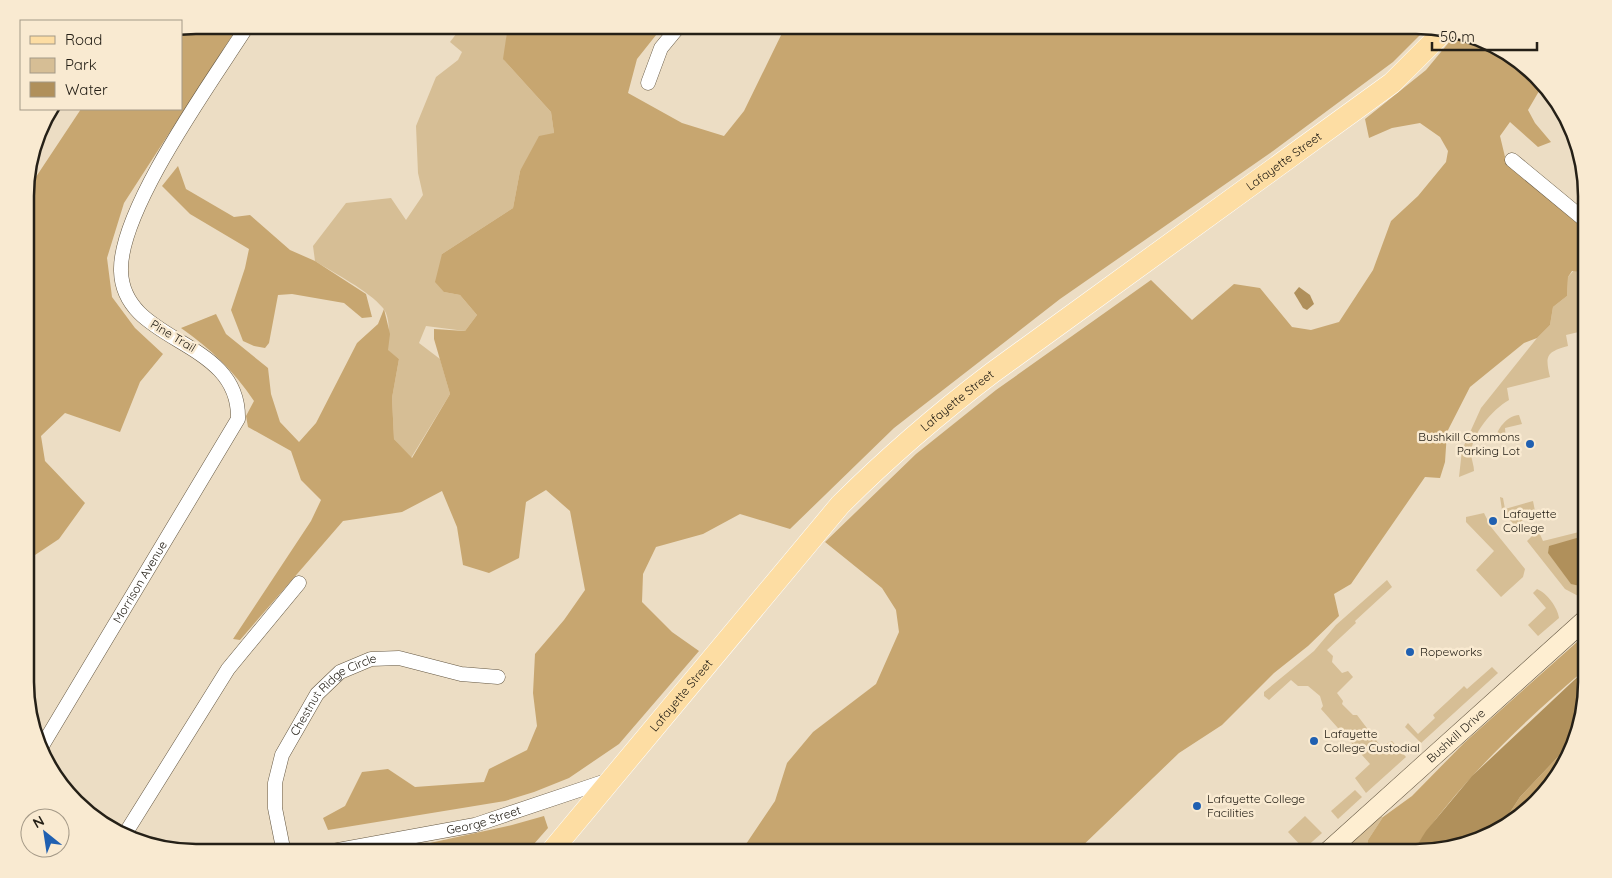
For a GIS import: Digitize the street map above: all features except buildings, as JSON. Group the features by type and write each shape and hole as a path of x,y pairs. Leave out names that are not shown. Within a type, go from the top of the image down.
{"main road":[{"name":"Lafayette Street","path":"558,844 840,505 884,460 932,419 992,373 1392,83 1439,36"}],"street":[{"name":"Pine Trail","path":"238,419 238,402 223,373 203,354 143,318 124,289 121,272 122,247 133,218 173,144 242,34"},
{"path":"648,83 661,48 673,34"},
{"path":"1512,160 1578,215"},
{"name":"Morrison Avenue","path":"45,741 238,419"},
{"path":"128,830 228,669 299,583"},
{"name":"Bushkill Drive","path":"1336,844 1578,626"},
{"name":"Chestnut Ridge Circle","path":"282,844 275,808 275,783 282,755 317,694 340,672 371,659 399,658 461,674 498,677"},
{"name":"George Street","path":"372,844 476,825 612,779"}],"green space":[{"path":"456,34 507,34 504,60 551,112 554,133 520,171 513,208 442,254 444,292 460,295 477,315 465,331 426,326 419,343 440,359 450,394 411,458 394,439 392,398 399,359 387,350 389,328 386,312 369,295 315,261 313,246 346,203 391,198 406,220 423,195 418,173 416,126 436,77 458,60 462,52 450,42"},
{"path":"1578,266 1578,332 1566,335 1568,346 1555,350 1549,356 1550,377 1507,388 1509,400 1490,416 1475,439 1471,455 1474,471 1459,477 1462,450 1481,408 1537,338 1550,325 1553,307 1567,296 1568,277"},
{"path":"1519,415 1522,424 1505,428 1506,440 1496,441 1498,432 1503,424 1507,420"},
{"path":"1500,497 1503,498 1505,509 1533,501 1535,511 1515,526 1502,510"},
{"path":"1484,513 1491,527 1525,569 1523,577 1501,597 1476,570 1494,551 1466,522 1466,517"},
{"path":"1538,530 1543,541 1578,532 1578,596 1565,589 1527,541"},
{"path":"1387,580 1392,587 1327,650 1333,656 1332,662 1342,673 1348,671 1353,677 1337,693 1343,701 1342,704 1353,715 1357,715 1379,744 1384,745 1392,741 1406,757 1366,793 1355,778 1370,764 1321,709 1323,706 1320,696 1308,686 1298,686 1291,680 1269,700 1264,696 1264,692 1314,651 1336,625"},
{"path":"1537,589 1551,601 1557,610 1559,618 1538,636 1528,625 1546,608 1533,593"},
{"path":"1492,667 1498,673 1421,743 1405,727 1408,723 1418,734 1435,718 1433,715 1464,686 1467,689"},
{"path":"1355,790 1362,797 1338,819 1331,811"},
{"path":"1305,816 1322,833 1310,844 1299,844 1288,832"},
{"path":"1378,816 1383,817 1367,844 1347,844"}],"shaded area":[{"path":"182,34 233,34 124,203 107,258 112,297 135,328 163,354 140,382 120,432 65,413 41,436 45,461 85,503 59,539 34,556 34,185 35,179 80,110 182,110"},
{"path":"507,34 657,34 637,59 628,93 682,123 724,136 744,111 782,34 1421,34 1393,62 1273,151 1060,299 894,428 790,529 740,514 703,534 656,547 643,574 642,602 672,632 699,651 619,744 569,778 505,801 328,830 323,818 345,806 362,772 388,769 415,787 484,782 489,769 527,750 537,726 533,693 535,654 564,620 585,590 570,511 546,490 526,502 519,558 489,573 463,565 457,527 442,491 402,512 343,521 240,640 233,639 311,521 321,500 301,480 291,451 248,427 246,416 254,401 230,370 212,352 181,328 216,314 226,334 268,368 271,394 280,422 299,442 316,423 357,343 378,324 384,309 390,334 388,350 399,359 392,398 394,439 412,458 450,394 434,339 434,329 465,331 477,315 460,295 444,292 435,282 442,254 513,208 520,171 539,136 554,133 551,112 503,59"},
{"path":"1452,38 1488,50 1523,74 1539,91 1528,110 1535,123 1551,142 1538,147 1510,122 1500,136 1506,161 1578,224 1578,272 1572,271 1568,277 1567,296 1553,307 1550,325 1537,338 1524,343 1470,387 1447,432 1445,462 1440,478 1425,477 1351,584 1334,594 1339,616 1308,646 1274,673 1222,725 1179,753 1084,844 746,844 775,801 787,763 813,732 876,684 899,632 896,610 882,588 825,542 916,454 996,390 1151,280 1192,320 1234,284 1260,288 1292,327 1311,330 1339,322 1373,270 1391,221 1418,196 1446,162 1448,151 1440,137 1420,123 1392,128 1369,138 1365,119 1426,70"},
{"path":"178,166 186,189 234,217 250,215 290,250 315,261 366,294 372,317 362,318 344,303 292,294 278,295 269,343 265,348 243,341 231,310 245,268 249,249 190,214 162,186"},
{"path":"1577,642 1578,676 1516,731 1470,778 1418,844 1367,844 1383,817 1412,796 1464,743"},
{"path":"1563,752 1538,789 1508,816 1520,797"},
{"path":"544,816 548,828 534,844 425,844"}],"water":[{"path":"1299,287 1310,295 1314,304 1307,310 1303,308 1294,293"},
{"path":"1578,538 1578,586 1571,584 1548,553 1549,546"},
{"path":"1578,676 1575,714 1563,752 1520,797 1508,816 1488,828 1468,836 1448,841 1418,844 1426,831 1472,776"}],"place":[{"name":"Bushkill Commons Parking Lot","path":"1530,444"},
{"name":"Lafayette College","path":"1493,521"},
{"name":"Ropeworks","path":"1410,652"},
{"name":"Lafayette College Custodial","path":"1314,741"},
{"name":"Lafayette College Facilities","path":"1197,806"}]}
